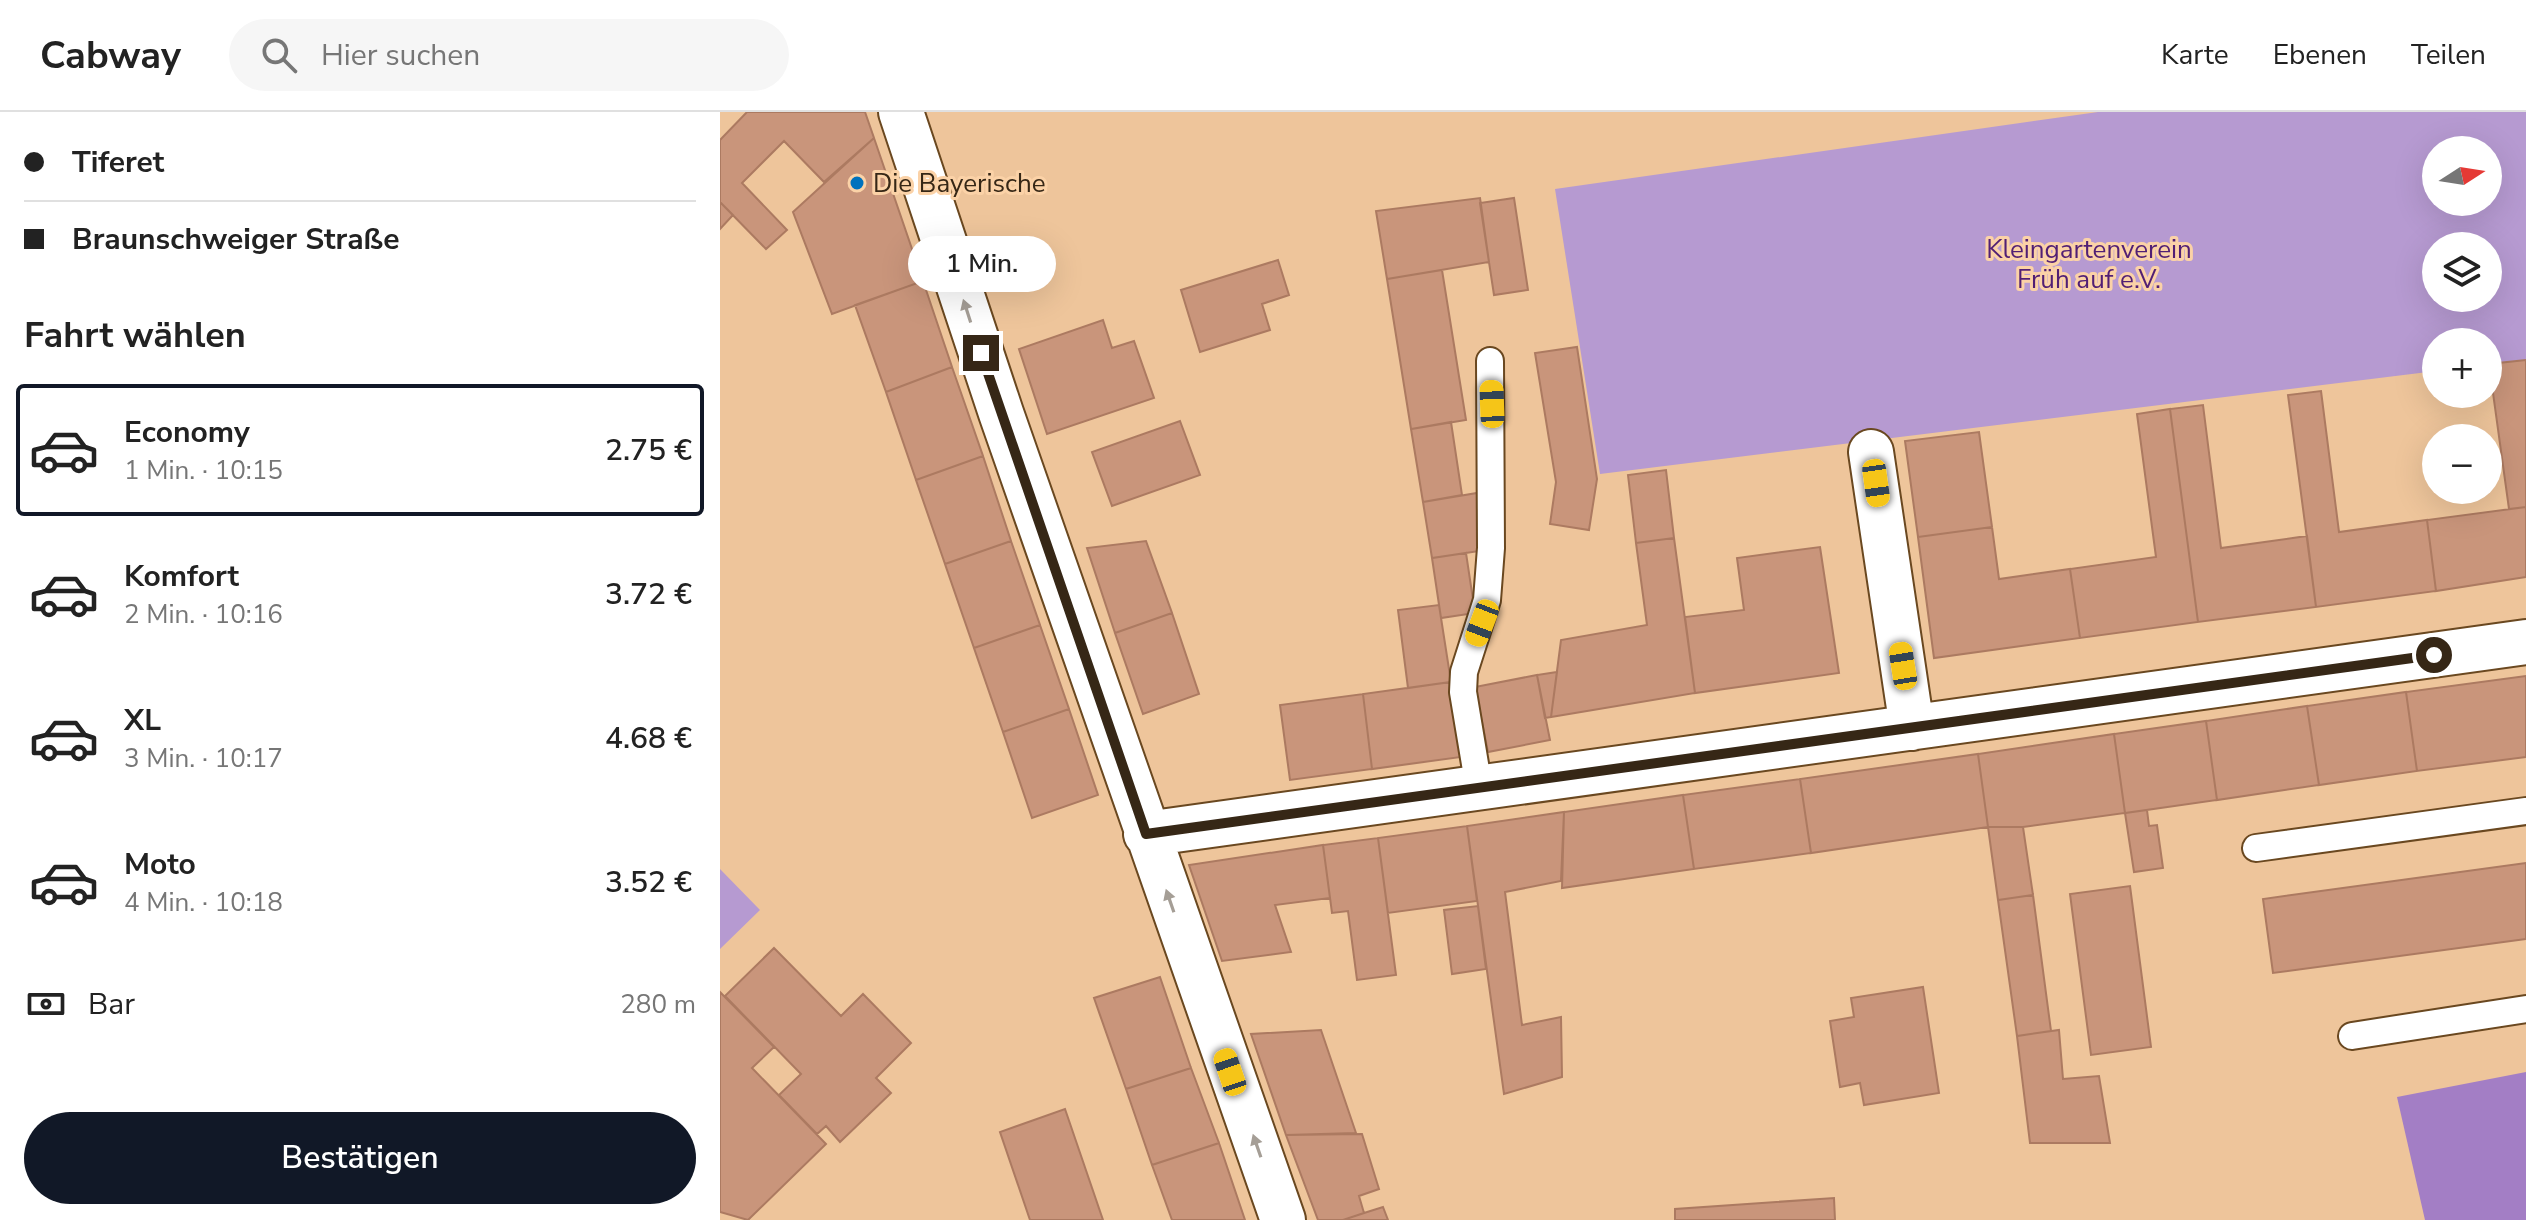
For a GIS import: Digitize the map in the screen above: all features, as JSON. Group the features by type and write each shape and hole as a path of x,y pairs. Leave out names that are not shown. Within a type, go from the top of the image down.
{"street":[{"path":"901,112 1146,834 1283,1220"},
{"path":"1871,452 1912,728"},
{"path":"1146,834 2526,642"}],"lane":[{"path":"1479,788 1463,692 1464,672 1487,600 1491,548 1490,361"},
{"path":"2256,848 2526,811"},
{"path":"2352,1036 2526,1009"}],"green space":[{"name":"Kleingartenverein Früh auf e.V.","path":"2098,112 2526,112 2526,360 2502,363 2502,328 2422,328 2422,373 1600,474 1555,189"},
{"path":"720,869 760,910 720,949"}],"shaded area":[{"path":"2526,1072 2526,1220 2425,1220 2397,1097"}],"building":[{"path":"747,112 865,112 874,138 824,182 784,141 742,183 787,230 766,249 720,202 720,140"},
{"path":"874,138 923,281 832,314 793,212"},
{"path":"1480,198 1489,262 1387,279 1376,211"},
{"path":"1514,198 1528,290 1494,295 1480,203"},
{"path":"720,202 733,215 720,229"},
{"path":"1278,260 1289,295 1262,304 1270,330 1200,352 1181,290"},
{"path":"1442,270 1466,420 1411,429 1387,279"},
{"path":"923,281 952,367 886,392 855,305"},
{"path":"1103,320 1112,348 1134,341 1154,398 1047,434 1019,349"},
{"path":"1577,347 1597,479 1589,530 1550,524 1556,482 1535,353"},
{"path":"2526,360 2526,507 2509,509 2502,458 2502,424 2497,424 2495,408 2502,408 2502,363"},
{"path":"952,367 983,456 916,480 886,392"},
{"path":"2321,391 2339,532 2427,520 2436,591 2316,607 2288,395"},
{"path":"2203,405 2221,548 2307,536 2316,607 2198,622 2170,409"},
{"path":"2170,409 2198,622 2080,638 2070,569 2156,557 2137,414"},
{"path":"1180,421 1200,475 1112,506 1092,452"},
{"path":"1451,422 1462,495 1423,502 1411,429"},
{"path":"1979,432 1992,527 1918,537 1905,441"},
{"path":"983,456 1011,541 945,564 916,480"},
{"path":"1666,470 1674,538 1636,543 1628,475"},
{"path":"1477,493 1486,550 1432,558 1423,502"},
{"path":"2526,507 2526,577 2436,591 2427,520"},
{"path":"1992,527 1999,579 2070,569 2080,638 1934,658 1918,537"},
{"path":"1674,538 1695,693 1551,717 1561,640 1647,625 1636,543"},
{"path":"1011,541 1040,625 974,648 945,564"},
{"path":"1146,541 1172,613 1115,633 1087,548"},
{"path":"1820,547 1839,673 1695,693 1685,617 1744,610 1737,558"},
{"path":"1466,553 1475,613 1441,618 1432,558"},
{"path":"1439,605 1451,682 1408,688 1398,610"},
{"path":"1172,613 1199,694 1143,714 1115,633"},
{"path":"1040,625 1069,709 1003,732 974,648"},
{"path":"1557,672 1551,717 1545,718 1537,675"},
{"path":"1537,675 1550,740 1488,752 1475,687"},
{"path":"2526,676 2526,757 2417,771 2406,692"},
{"path":"1451,682 1461,757 1372,769 1363,694"},
{"path":"2406,692 2417,771 2319,785 2307,706"},
{"path":"1363,694 1372,769 1290,780 1280,705"},
{"path":"2307,706 2319,785 2217,800 2206,721"},
{"path":"1069,709 1098,795 1032,818 1003,732"},
{"path":"2206,721 2217,800 2125,813 2114,734"},
{"path":"2114,734 2125,813 2023,827 1988,827 1978,754"},
{"path":"1978,754 1988,827 1811,853 1800,779"},
{"path":"1800,779 1811,853 1694,869 1683,795"},
{"path":"1683,795 1694,869 1562,888 1564,812"},
{"path":"2147,810 2149,826 2157,825 2163,868 2134,872 2125,813"},
{"path":"1564,812 1561,881 1505,892 1522,1025 1561,1017 1562,1077 1504,1094 1467,826"},
{"path":"1467,826 1477,901 1388,913 1378,838"},
{"path":"1988,827 2023,827 2033,895 1998,900"},
{"path":"1378,838 1396,975 1357,980 1348,911 1332,913 1323,845"},
{"path":"1323,845 1330,898 1275,905 1291,952 1222,961 1189,865"},
{"path":"2526,863 2526,939 2273,973 2263,899"},
{"path":"2130,886 2151,1047 2091,1055 2070,894"},
{"path":"2033,895 2051,1031 2017,1036 1998,900"},
{"path":"1478,906 1486,969 1452,974 1444,910"},
{"path":"774,948 841,1016 863,994 911,1043 876,1078 891,1093 840,1142 826,1126 817,1134 779,1095 801,1074 725,996"},
{"path":"1160,977 1191,1068 1126,1089 1094,998"},
{"path":"1923,987 1939,1093 1864,1105 1860,1083 1840,1087 1830,1021 1854,1017 1851,998"},
{"path":"720,992 774,1047 752,1068 826,1144 748,1220 720,1212"},
{"path":"1321,1030 1356,1133 1286,1135 1251,1034"},
{"path":"2059,1030 2063,1079 2099,1076 2110,1143 2030,1143 2017,1036"},
{"path":"1191,1068 1219,1143 1152,1165 1126,1089"},
{"path":"1065,1109 1103,1220 1030,1220 1000,1132"},
{"path":"1362,1134 1379,1189 1359,1196 1364,1213 1343,1220 1318,1220 1286,1135"},
{"path":"1219,1143 1245,1220 1172,1220 1152,1165"},
{"path":"1834,1198 1835,1220 1675,1220 1675,1209"},
{"path":"1383,1207 1388,1220 1343,1220 1364,1213"}],"place":[{"name":"Die Bayerische","path":"857,183"}],"route":[{"path":"981,353 1146,834 2434,655"}]}
